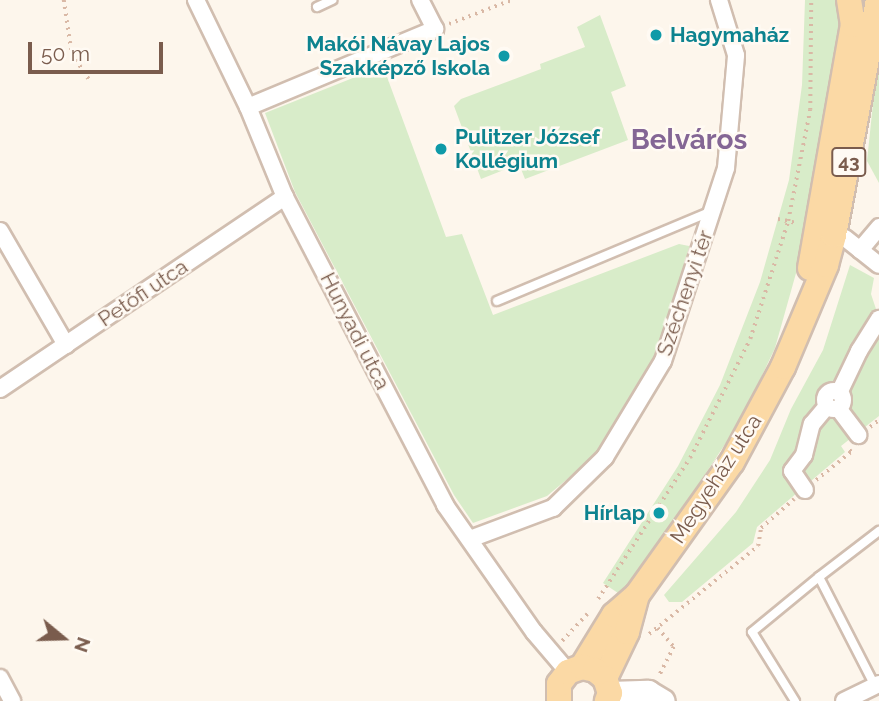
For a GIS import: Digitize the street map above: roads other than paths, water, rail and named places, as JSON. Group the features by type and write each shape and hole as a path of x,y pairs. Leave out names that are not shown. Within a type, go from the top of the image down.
{"main road":[{"name":"43","path":"803,319 853,25 849,0"},
{"name":"43","path":"803,319 826,265 839,213 878,0"},
{"name":"Megyeház utca","path":"637,595 732,462 783,367 803,319"},
{"name":"43","path":"565,676 614,614 637,595"},
{"name":"43","path":"607,691 637,595"},
{"path":"565,676 595,670 607,691 655,696"}],"street":[{"name":"Hunyadi utca","path":"197,0 248,107 285,197 444,505 565,676"},
{"path":"248,107 435,29 421,0"},
{"name":"Széchenyi tér","path":"470,539 552,508 605,457 663,361 726,168 736,55 719,0"},
{"name":"Petőfi utca","path":"0,389 285,197"},
{"path":"860,250 879,227"},
{"path":"0,231 66,345"},
{"path":"845,238 879,265"},
{"path":"805,490 792,471 804,455 812,424 835,402 859,351 879,319"},
{"path":"835,402 859,435"},
{"name":"Hunyadi utca","path":"544,644 565,676"},
{"path":"0,678 12,701"},
{"path":"844,701 877,685"}],"lane":[{"path":"317,7 332,0"},
{"path":"497,301 712,211"},
{"path":"795,701 752,632 879,531"},
{"path":"820,577 877,685"}],"place":[{"name":"Hagymaház","path":"656,35"},
{"name":"Makói Návay Lajos Szakképző Iskola","path":"504,56"},
{"name":"Pulitzer József Kollégium","path":"441,149"},
{"name":"Hírlap","path":"659,513"}],"district":[{"name":"Belváros","path":"689,140"}]}
